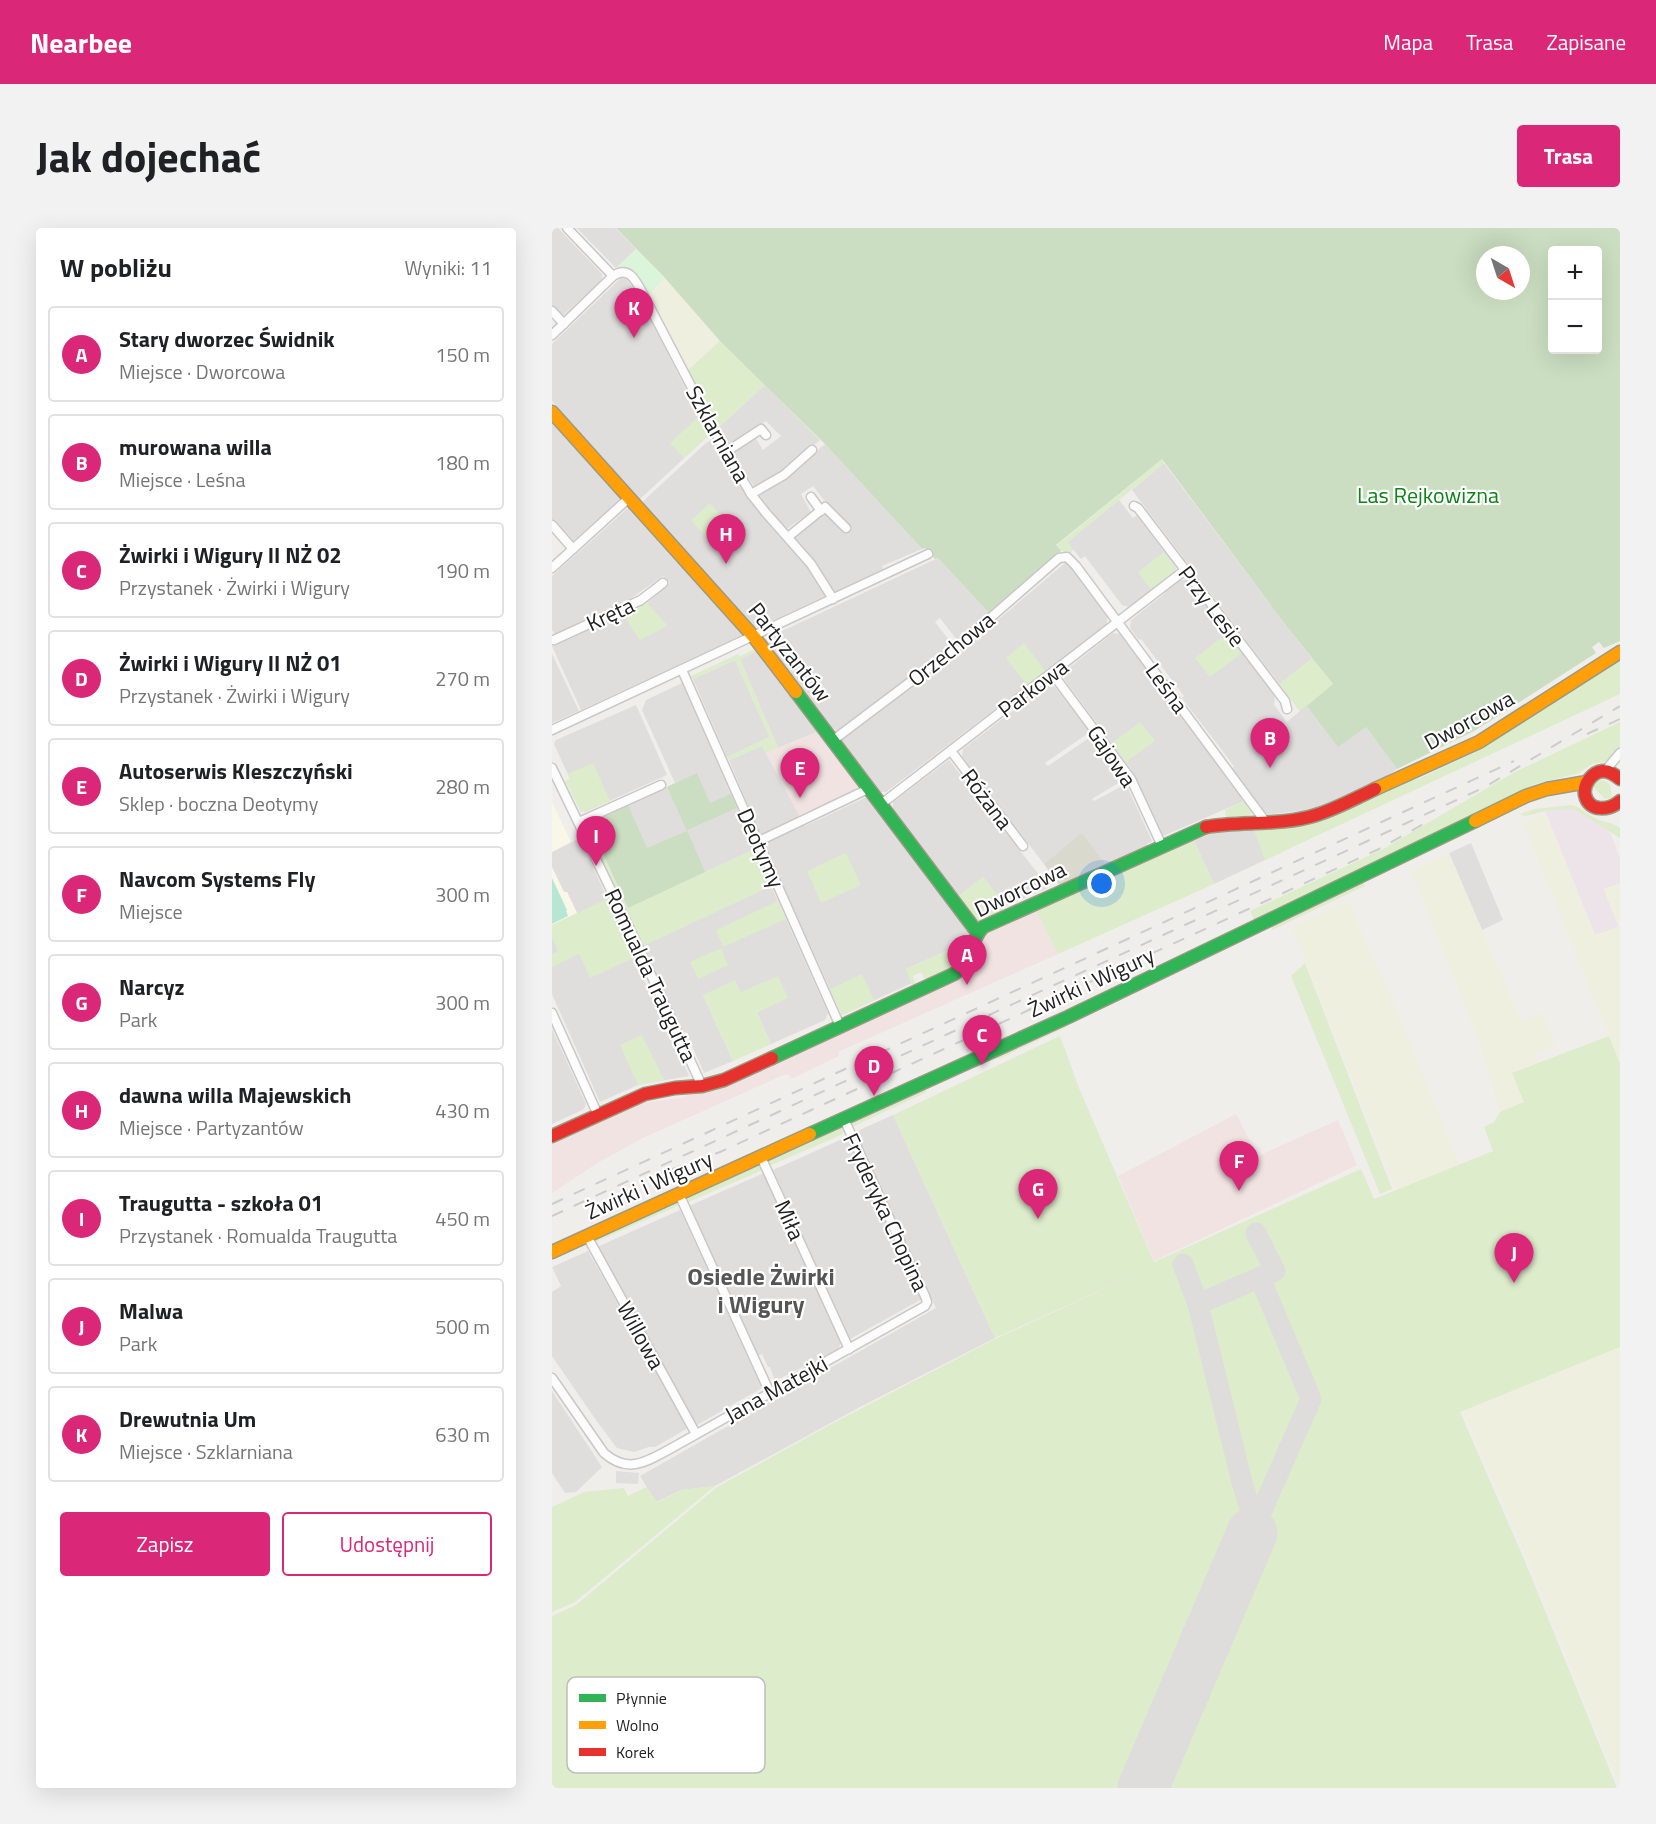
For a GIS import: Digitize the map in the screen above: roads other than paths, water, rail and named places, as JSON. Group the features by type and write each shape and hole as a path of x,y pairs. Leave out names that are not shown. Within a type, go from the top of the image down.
{"street":[{"path":"552,335 613,276 567,228"},
{"name":"Szklarniana","path":"613,276 625,272 639,287 726,453 752,494 811,564 833,599"},
{"path":"552,311 564,324"},
{"name":"Partyzantów","path":"552,412 754,637 977,932"},
{"path":"726,453 761,429 766,435"},
{"path":"752,494 784,475 812,450"},
{"path":"811,497 821,511"},
{"path":"552,568 629,498"},
{"name":"Przy Lesie","path":"1134,506 1138,508 1285,701 1287,709"},
{"path":"788,537 825,507 846,528"},
{"path":"552,525 573,549"},
{"path":"552,730 928,554"},
{"name":"Leśna","path":"1067,557 1119,623 1265,821"},
{"name":"Orzechowa","path":"832,741 958,646 1059,558 1067,557"},
{"name":"Parkowa","path":"880,805 1185,570"},
{"name":"Kręta","path":"553,640 641,600 663,583"},
{"name":"Dworcowa","path":"552,1136 645,1094 702,1086 729,1078 960,970 970,958 977,932 992,922 1162,846 1210,826 1292,820 1328,810 1449,757 1503,728 1620,652"},
{"name":"Deotymy","path":"682,670 840,1026"},
{"name":"Gajowa","path":"1052,673 1131,779 1162,846"},
{"name":"Różana","path":"951,751 1023,846"},
{"path":"1605,771 1620,753"},
{"name":"Romualda Traugutta","path":"552,768 654,980 702,1086"},
{"path":"1616,808 1602,809 1590,804 1585,789 1587,782 1594,774 1605,771 1619,775"},
{"name":"Żwirki i Wigury","path":"552,1252 1094,1004 1539,791 1587,782"},
{"path":"579,822 661,785"},
{"path":"757,842 868,789"},
{"name":"Żwirki i Wigury","path":"1513,803 1563,794 1586,795"},
{"path":"552,1013 598,1115"},
{"name":"Fryderyka Chopina","path":"844,1119 925,1296 926,1305"},
{"name":"Miła","path":"761,1157 849,1348"},
{"path":"679,1194 770,1393"},
{"name":"Willowa","path":"587,1236 696,1434"},
{"name":"Jana Matejki","path":"552,1378 599,1447 611,1459 634,1465 646,1462 926,1305"}],"railway":[{"path":"552,1216 1485,787 1620,706"},
{"path":"1587,734 1620,719"},
{"path":"552,1204 1514,761"},
{"path":"670,1170 720,1152 1379,849 1427,822"}],"place":[{"name":"Drewutnia Um","path":"634,338"},
{"name":"dawna willa Majewskich","path":"726,564"},
{"name":"murowana willa","path":"1270,768"},
{"name":"Autoserwis Kleszczyński","path":"800,798"},
{"name":"Traugutta - szkoła 01","path":"596,866"},
{"name":"Stary dworzec Świdnik","path":"967,985"},
{"name":"Żwirki i Wigury II NŻ 02","path":"982,1065"},
{"name":"Żwirki i Wigury II NŻ 01","path":"874,1096"},
{"name":"Navcom Systems Fly","path":"1239,1191"},
{"name":"Narcyz","path":"1038,1219"},
{"name":"Malwa","path":"1514,1283"}],"district":[{"name":"Osiedle Żwirki i Wigury","path":"761,1291"}],"park label":[{"name":"Las Rejkowizna","path":"1428,495"}]}
